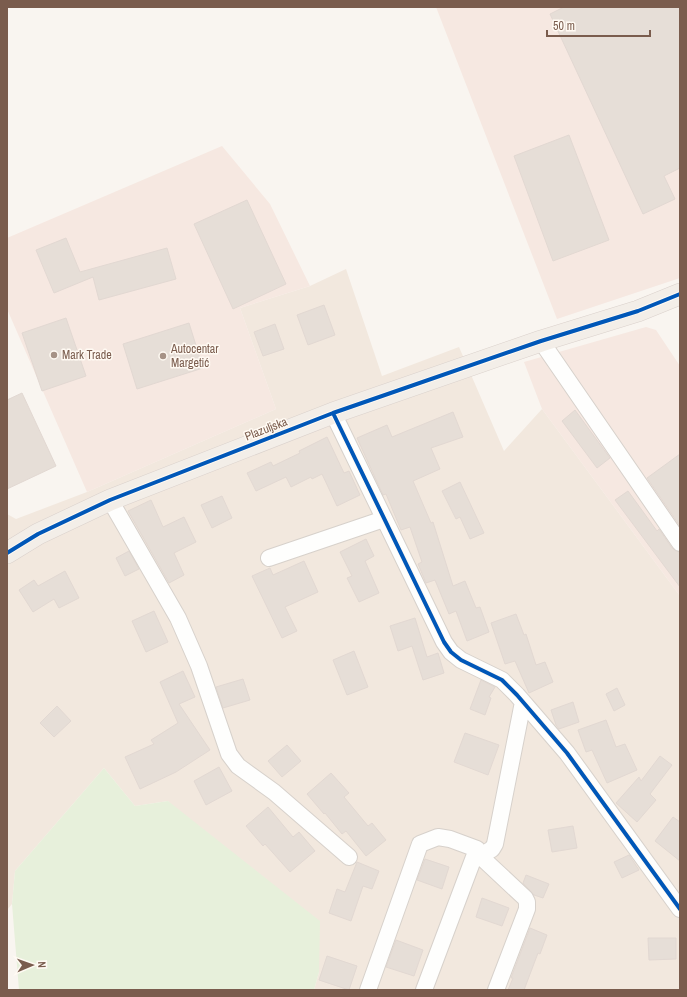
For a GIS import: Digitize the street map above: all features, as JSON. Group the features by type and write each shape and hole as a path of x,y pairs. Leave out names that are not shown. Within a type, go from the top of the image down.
{"main road":[{"name":"Plazuljska","path":"7,553 38,534 110,500 333,413 540,341 638,311 680,294"}],"street":[{"path":"540,341 680,543"},
{"path":"333,413 444,642 451,652 461,660 502,680 523,702 567,753 680,909"},
{"path":"110,500 178,618 200,666 229,754 238,766 274,792 349,857"},
{"path":"269,558 384,519"},
{"path":"479,853 492,849 495,844 523,702"},
{"path":"368,990 420,844 438,837 450,839 479,853 525,898 527,902 527,909 496,990"},
{"path":"424,990 479,853"}],"shaded area":[{"path":"436,7 680,7 680,278 557,319"},
{"path":"222,146 270,204 310,286 240,308 276,409 87,492 7,309 7,238"},
{"path":"346,269 382,376 459,347 504,451 542,409 680,596 680,990 314,990 319,972 168,801 135,806 104,768 15,871 12,904 7,910 7,514 16,519 87,492 276,409 240,308 310,286"},
{"path":"646,327 656,330 680,366 680,596 542,409 524,362"}],"green space":[{"path":"104,768 135,806 168,801 320,921 319,972 314,990 19,990 12,904 15,871"}],"building":[{"path":"564,7 680,7 680,168 664,176 675,199 643,214 550,14"},
{"path":"569,135 609,240 553,261 514,156"},
{"path":"247,200 286,284 233,309 194,224"},
{"path":"66,238 80,272 167,248 176,279 99,300 93,277 54,293 36,250"},
{"path":"324,305 335,335 308,345 297,315"},
{"name":"Mark Trade","path":"66,318 86,376 42,391 22,333"},
{"name":"Autocentar Margetić","path":"189,323 203,368 137,389 123,344"},
{"path":"275,324 284,349 263,356 254,332"},
{"path":"22,393 56,466 7,489 7,400"},
{"path":"575,410 610,458 597,468 562,421"},
{"path":"453,412 463,437 431,448 440,469 413,481 431,523 433,522 453,586 465,581 476,608 480,607 489,632 467,641 456,611 449,614 435,580 426,583 418,564 422,562 410,527 401,530 386,494 383,495 357,438 387,425 392,437"},
{"path":"327,437 344,473 349,471 360,495 337,506 322,474 312,479 311,477 291,487 286,477 256,491 247,473 271,462 273,466 300,453 299,451"},
{"path":"680,454 680,526 647,478"},
{"path":"460,482 484,533 470,539 460,517 456,519 442,491"},
{"path":"628,491 657,531 659,529 672,548 680,552 680,587 615,500"},
{"path":"222,496 232,518 212,528 201,505"},
{"path":"151,500 163,527 184,517 196,542 174,553 184,575 169,583 128,511"},
{"path":"366,539 374,556 365,561 379,593 359,602 347,578 352,576 340,552"},
{"path":"129,551 139,569 125,576 116,558"},
{"path":"304,561 318,592 285,607 297,631 282,638 252,576 270,568 273,575"},
{"path":"65,571 79,598 59,608 54,599 33,612 19,590 34,580 38,586"},
{"path":"154,611 168,642 146,652 132,621"},
{"path":"516,614 524,635 526,634 536,665 545,662 553,682 529,693 515,661 505,664 491,623"},
{"path":"415,618 427,657 438,653 444,673 423,680 412,646 398,651 390,626"},
{"path":"354,651 368,687 347,695 333,660"},
{"path":"183,671 195,697 179,704 210,750 176,772 140,789 125,757 154,744 151,740 178,723 160,682"},
{"path":"243,679 250,700 223,708 216,687"},
{"path":"481,680 495,687 489,697 491,698 485,715 470,709"},
{"path":"617,688 625,705 614,711 606,694"},
{"path":"573,702 579,722 559,729 556,725 551,710"},
{"path":"57,706 71,721 54,737 40,723"},
{"path":"606,720 616,747 625,744 637,770 607,783 592,750 586,752 578,730"},
{"path":"465,733 499,745 488,775 454,762"},
{"path":"287,745 301,761 282,777 268,761"},
{"path":"660,756 672,765 650,794 656,800 637,822 616,803 639,777 641,781"},
{"path":"219,767 232,791 206,805 194,781"},
{"path":"331,773 349,793 344,797 368,826 372,823 386,840 366,856 346,831 342,834 307,794"},
{"path":"268,807 293,837 299,832 315,851 290,872 265,844 263,846 246,826"},
{"path":"673,817 680,822 680,861 655,841"},
{"path":"573,826 577,848 552,852 548,830"},
{"path":"629,855 639,870 622,878 614,862"},
{"path":"425,859 449,867 442,889 417,880"},
{"path":"357,862 379,871 372,889 363,886 351,921 329,913 337,889 345,892"},
{"path":"526,875 549,884 543,898 534,895 523,883"},
{"path":"482,898 509,908 502,926 476,917"},
{"path":"530,928 547,935 540,954 538,953 524,990 508,990 513,978 511,978"},
{"path":"648,938 676,938 676,959 649,960"},
{"path":"396,940 423,950 414,976 386,967"},
{"path":"327,956 357,966 349,990 319,980"}],"cycle path":[{"path":"7,553 38,534 110,500 333,413 541,341 638,311 680,294"},
{"path":"333,413 444,642 451,652 461,660 502,680 517,695 567,753 680,909"}],"place":[{"name":"Mark Trade","path":"54,355"},
{"name":"Autocentar Margetić","path":"163,356"}]}
